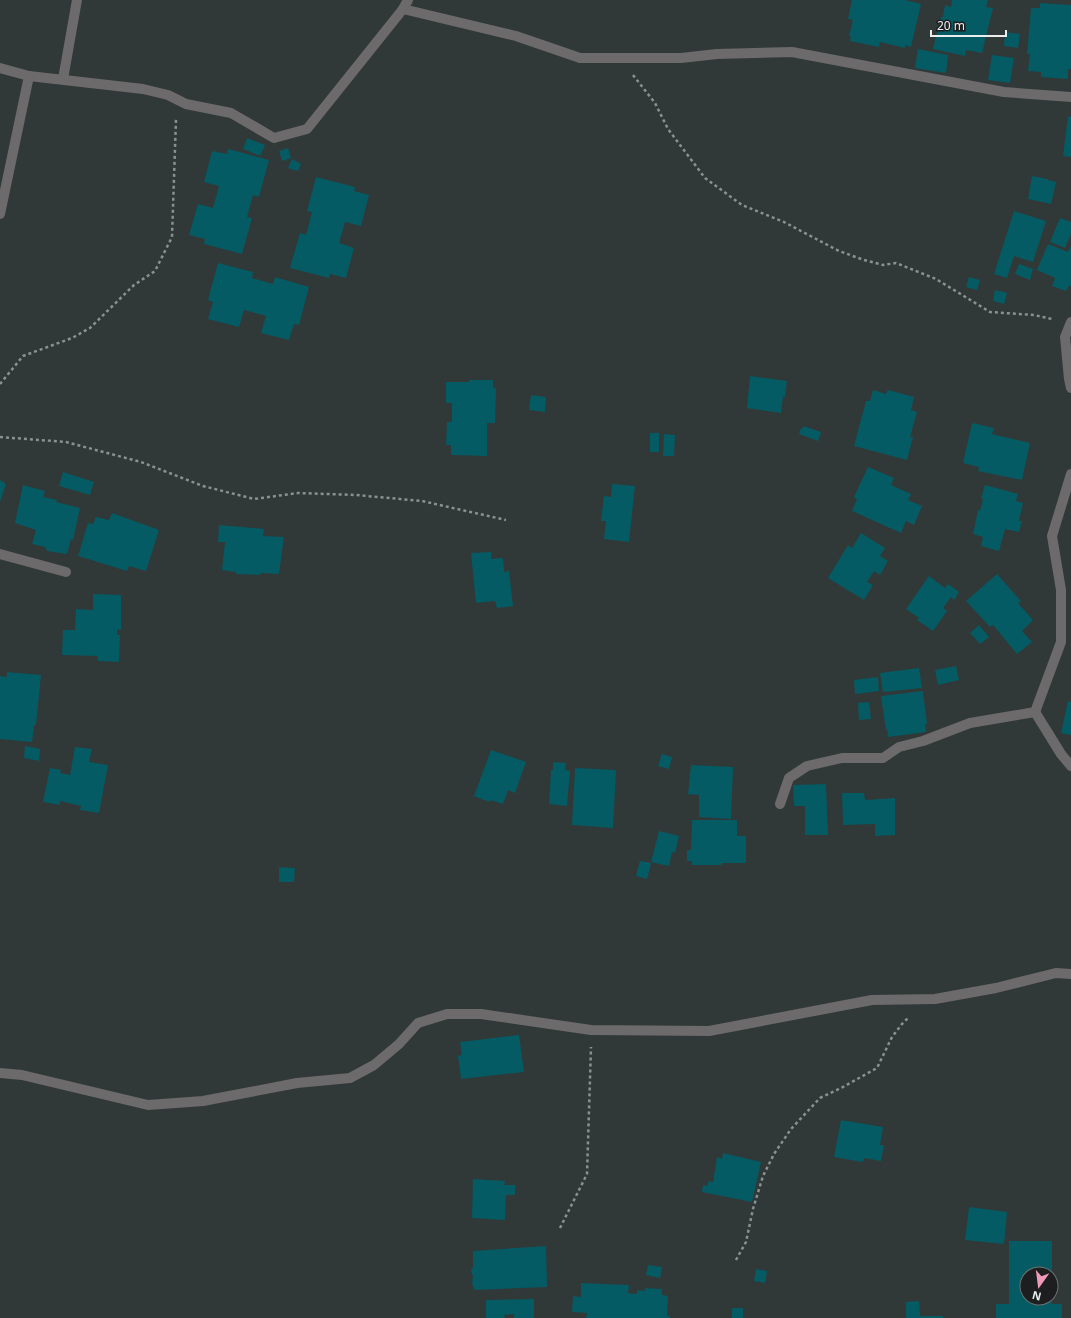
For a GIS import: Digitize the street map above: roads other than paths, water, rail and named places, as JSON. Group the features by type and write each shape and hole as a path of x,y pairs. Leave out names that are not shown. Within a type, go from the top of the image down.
{"street":[{"path":"63,79 77,0"},
{"path":"0,68 29,76 143,89 168,95 186,104 231,113 274,138 306,129 406,5 516,36 580,58 681,58 717,54 792,52 1004,92 1071,97"},
{"path":"0,214 29,76"},
{"path":"1071,322 1065,337 1071,388"},
{"path":"1035,712 1060,642 1061,590 1052,536 1071,474"},
{"path":"0,554 66,572"},
{"path":"1035,712 1060,754 1071,766"},
{"path":"780,804 788,778 807,766 842,758 883,758 899,747 923,741 970,722 1035,712"},
{"path":"0,1073 22,1075 148,1104 203,1101 296,1083 350,1078 374,1065 399,1044 418,1024 447,1014 481,1014 591,1030 709,1031 872,1000 935,999 996,988 1056,973 1071,974"}]}
